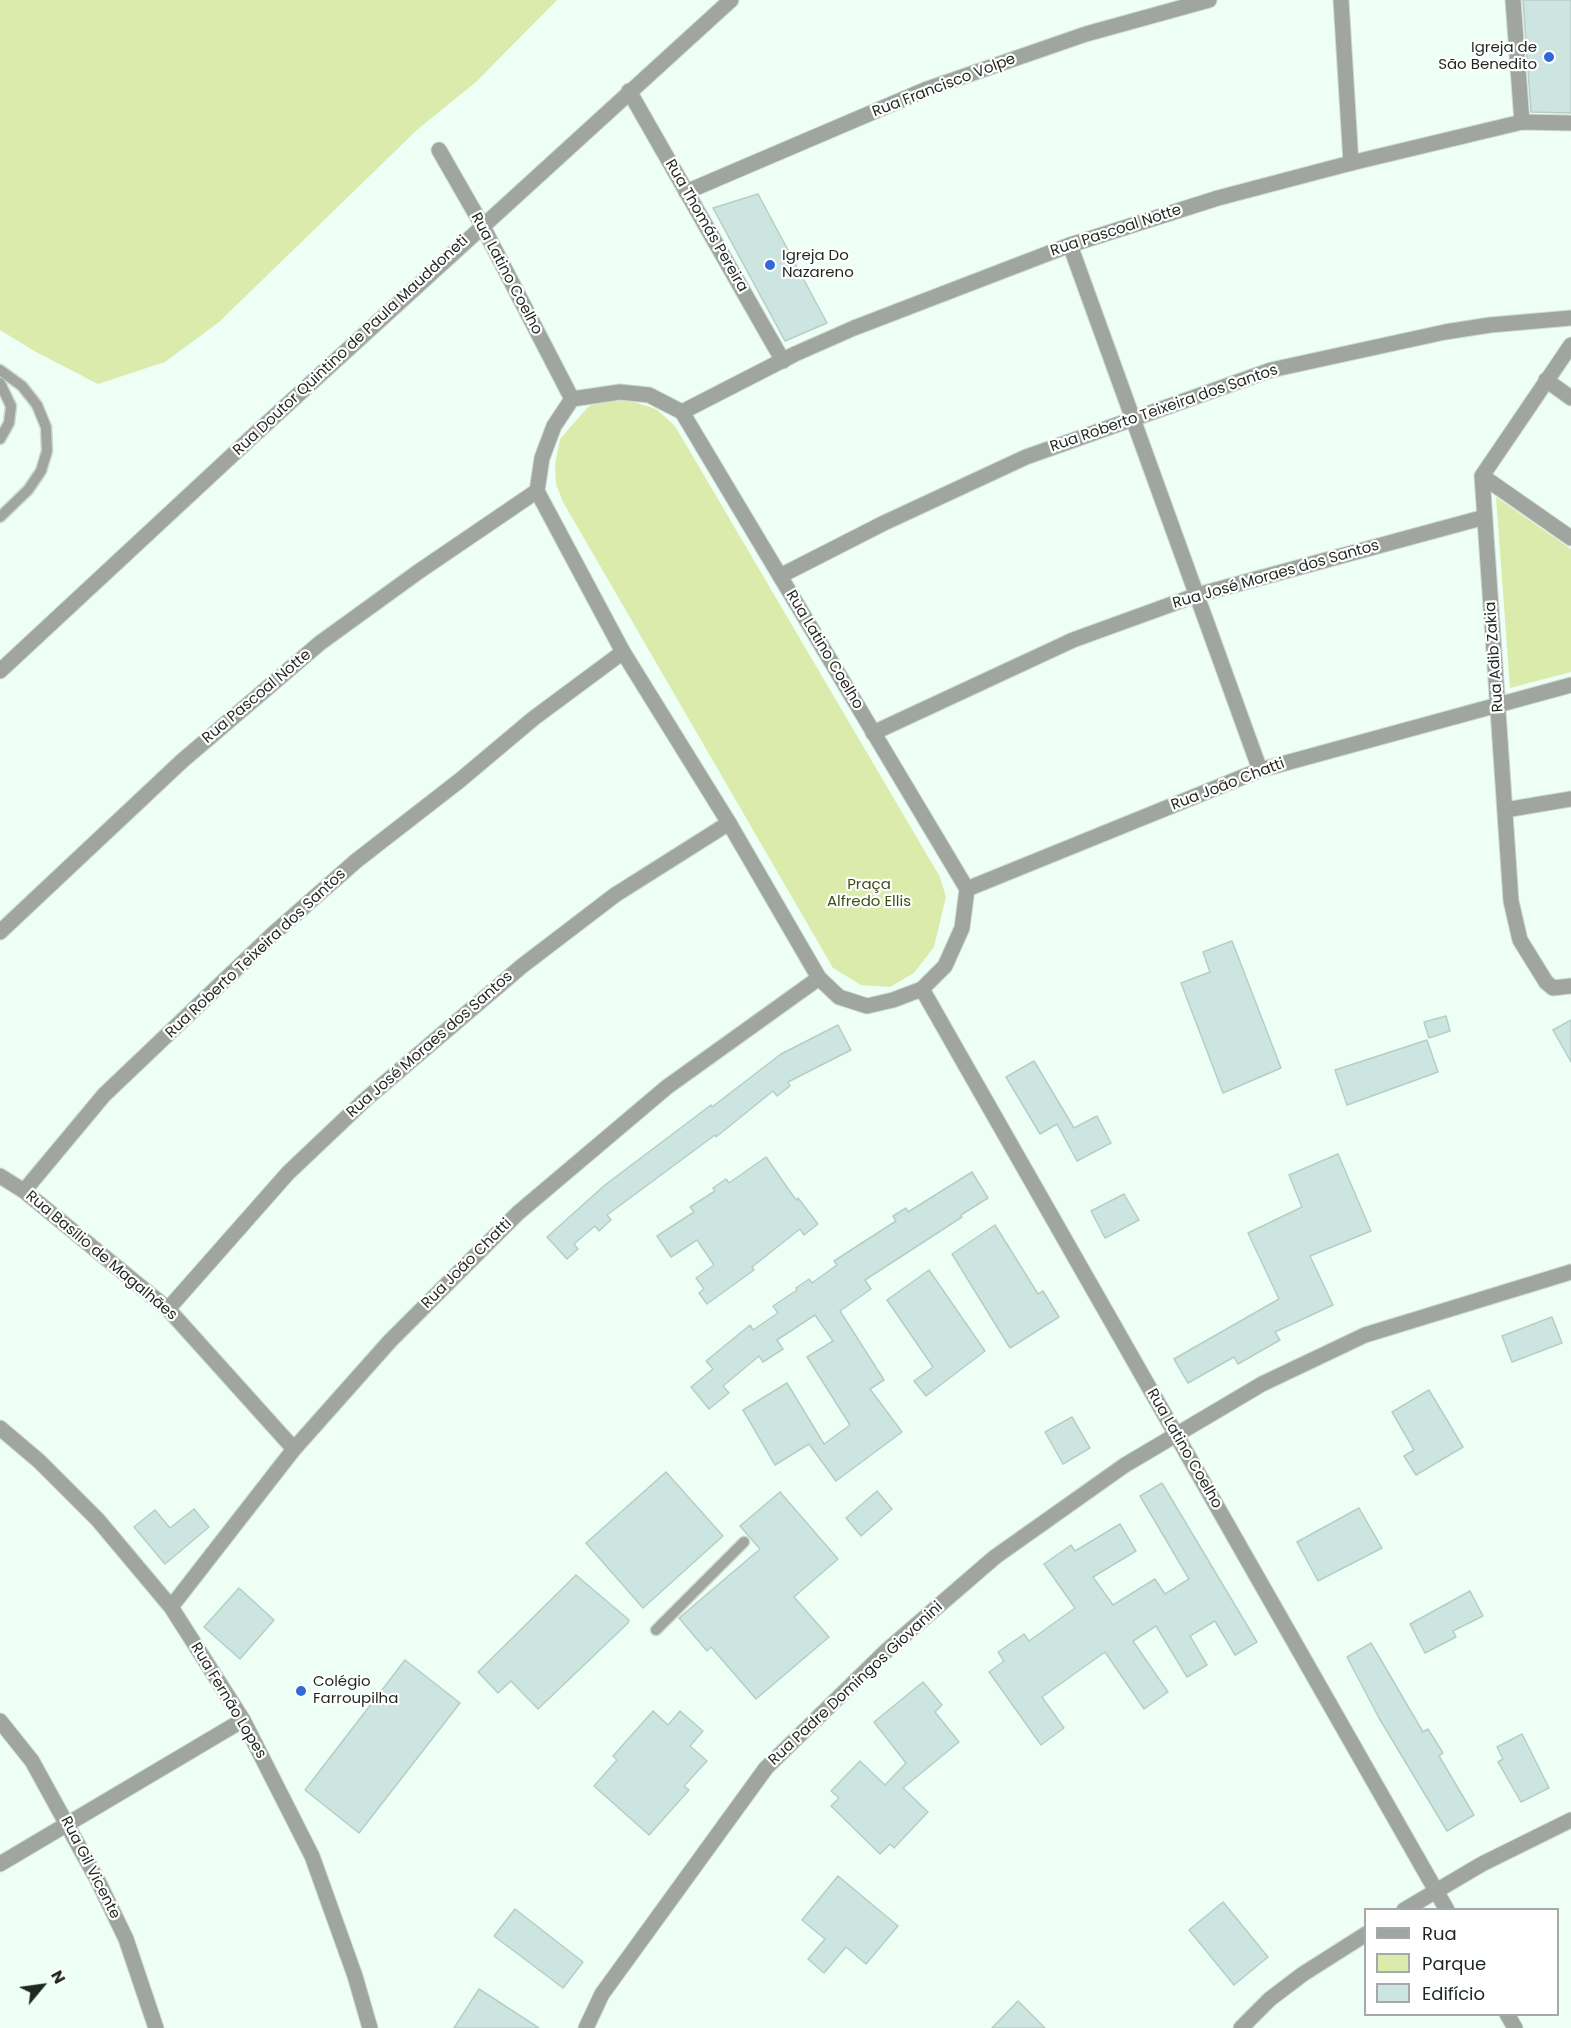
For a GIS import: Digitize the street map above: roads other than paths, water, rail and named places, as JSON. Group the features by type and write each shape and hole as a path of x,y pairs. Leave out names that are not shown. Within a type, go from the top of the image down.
{"street":[{"name":"Rua Doutor Quintino de Paula Mauddoneti","path":"0,671 482,225 731,0"},
{"name":"Rua Francisco Volpe","path":"686,192 927,89 1086,34 1209,0"},
{"path":"1341,0 1351,163"},
{"path":"1514,0 1522,122"},
{"name":"Rua Thomás Pereira","path":"629,91 783,361"},
{"name":"Rua Pascoal Notte","path":"682,412 854,328 1070,245 1218,198 1351,163 1522,122 1571,123"},
{"name":"Rua Latino Coelho","path":"438,150 482,225 572,399"},
{"path":"1070,245 1260,770"},
{"name":"Rua Roberto Teixeira dos Santos","path":"780,576 1026,457 1271,370 1445,332 1571,318"},
{"path":"1571,345 1482,476 1571,538"},
{"path":"1546,380 1571,398"},
{"path":"682,412 649,395 620,392 572,399 554,426 542,458 537,491 623,652 729,823 819,978 839,997 867,1006 893,1000 922,989 945,966 958,938 962,928 967,889"},
{"name":"Rua Latino Coelho","path":"682,412 967,889"},
{"name":"Rua Adib Zakia","path":"1482,476 1511,901 1520,940 1549,987 1571,986"},
{"name":"Rua Pascoal Notte","path":"0,932 182,761 320,643 418,572 537,491"},
{"name":"Rua José Moraes dos Santos","path":"873,733 1072,640 1197,595 1485,517"},
{"name":"Rua Roberto Teixeira dos Santos","path":"24,1191 105,1095 273,934 356,861 459,781 534,718 623,652"},
{"name":"Rua João Chatti","path":"967,889 1260,770 1571,685"},
{"path":"1505,810 1571,799"},
{"name":"Rua José Moraes dos Santos","path":"168,1309 288,1173 366,1099 522,966 615,895 729,823"},
{"name":"Rua João Chatti","path":"171,1607 294,1449 390,1341 518,1213 667,1087 819,978"},
{"name":"Rua Latino Coelho","path":"922,989 1447,1908"},
{"name":"Rua Basílio de Magalhães","path":"0,1176 24,1191 168,1309 294,1449"},
{"name":"Rua Padre Domingos Giovanini","path":"586,2028 602,1994 766,1768 885,1652 995,1557 1125,1465 1262,1384 1365,1335 1571,1272"},
{"name":"Rua Fernão Lopes","path":"0,1428 39,1461 98,1520 171,1607 243,1720 312,1856 355,1976 370,2028"},
{"path":"0,1864 243,1720"},
{"name":"Rua Gil Vicente","path":"0,1721 32,1761 67,1823 126,1939 156,2028"},
{"path":"1407,1908 1436,1889 1571,1820"},
{"path":"1241,2028 1278,1993 1303,1974 1364,1935"}],"lane":[{"path":"0,370 22,386 37,405 46,428 47,451 41,471 28,490 0,517"},
{"path":"0,383 11,406 9,423 0,439"},
{"path":"656,1630 744,1542"}],"place":[{"name":"Igreja de São Benedito","path":"1549,57"},
{"name":"Igreja Do Nazareno","path":"770,265"},
{"name":"Colégio Farroupilha","path":"301,1691"}],"park label":[{"name":"Praça Alfredo Ellis","path":"869,894"}]}
